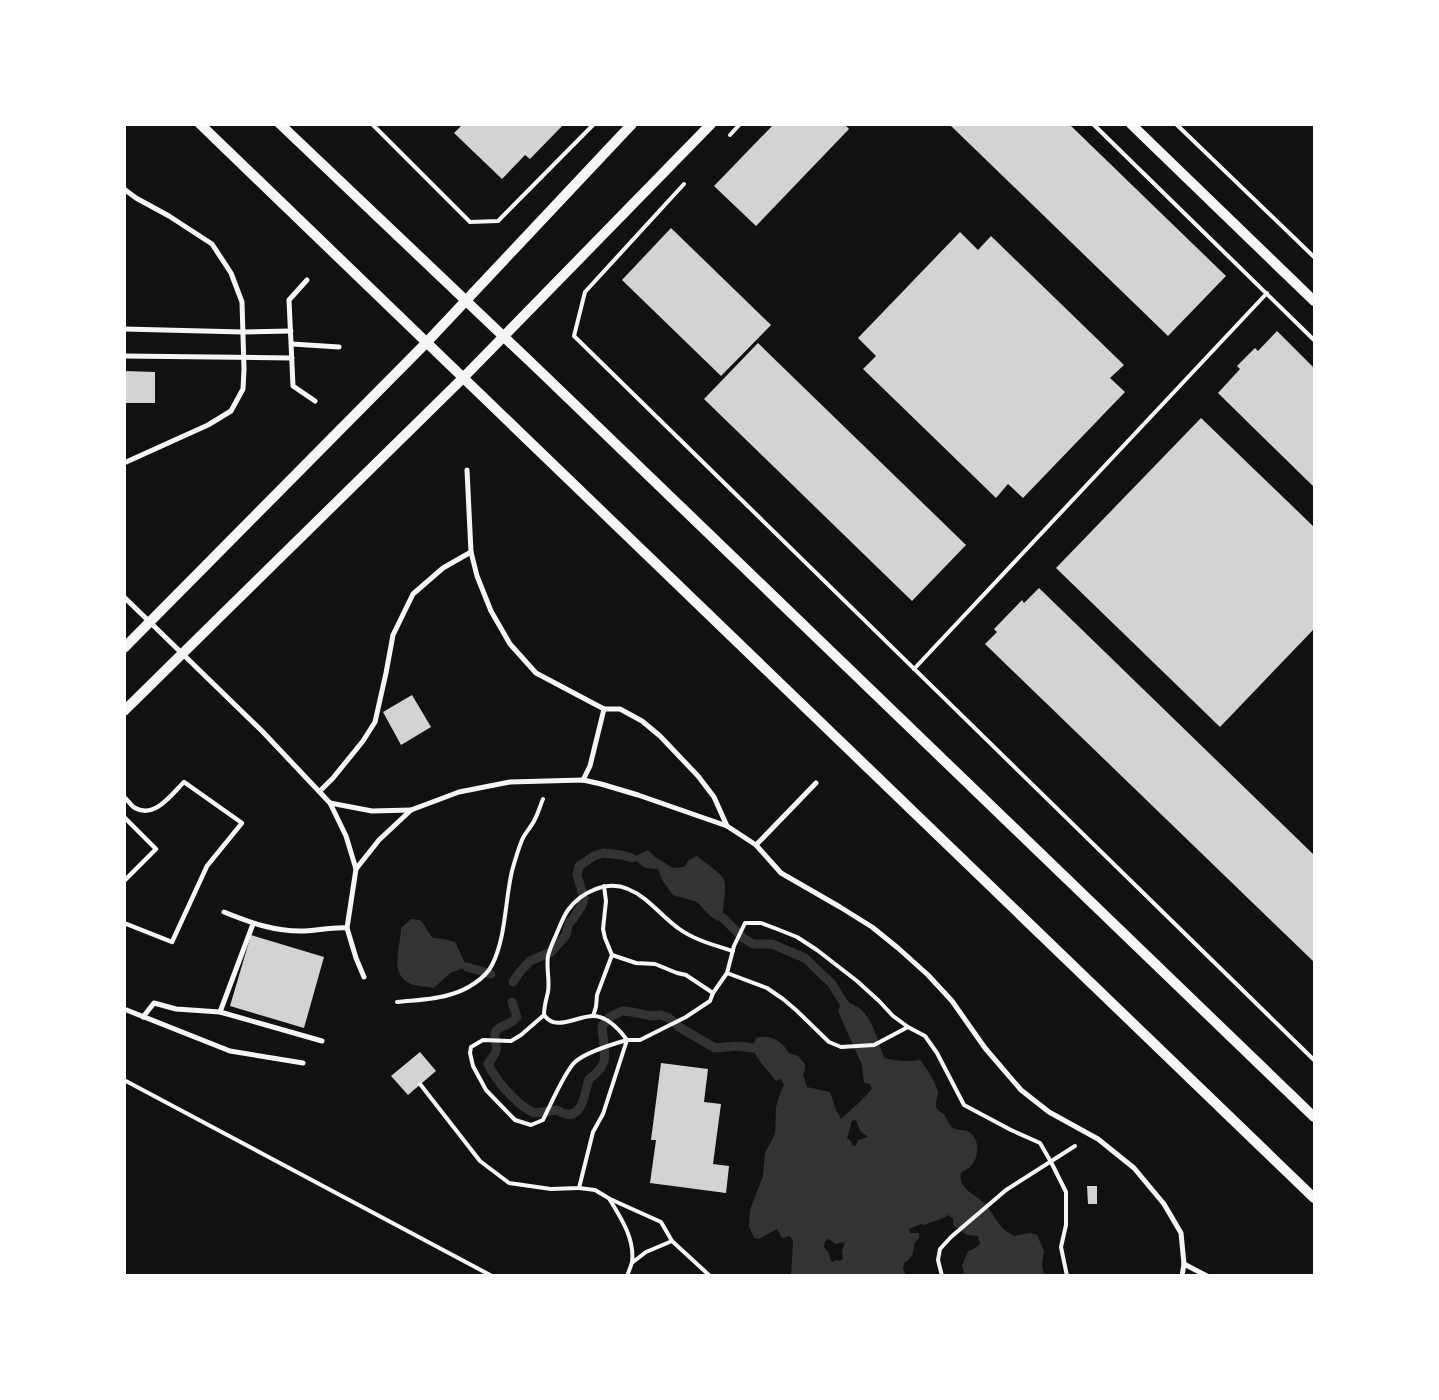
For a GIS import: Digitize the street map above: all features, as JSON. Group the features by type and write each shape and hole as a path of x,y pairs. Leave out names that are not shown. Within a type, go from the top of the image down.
{"street":[{"path":"200,124 1314,1198"},
{"path":"280,124 504,336 1314,1117"},
{"path":"124,648 426,343 632,124"},
{"path":"124,711 463,378 711,124"},
{"path":"1131,124 1314,301"},
{"path":"124,189 185,225 212,244 231,273 242,302 244,358 243,389 231,411 208,425 124,463"},
{"path":"307,280 289,300 293,386 315,401"},
{"path":"124,328 243,332 291,331"},
{"path":"292,344 339,347"},
{"path":"124,356 292,358"},
{"path":"467,470 471,552 477,576 491,611 510,644 536,673 604,709 620,709 642,721 660,736 698,776 714,797 727,826"},
{"path":"320,791 363,741 375,722 393,635 413,594 443,568 471,552"},
{"path":"124,597 262,731 330,802 346,836 356,869 347,928 364,977"},
{"path":"583,780 590,766 604,709"},
{"path":"330,802 372,811 411,810 459,792 483,786 510,782 583,780 638,795 727,826 756,845 781,873 872,927 928,975 952,1001 985,1048 1021,1090 1049,1112 1098,1139 1134,1168 1164,1204 1181,1233 1184,1264 1182,1275"},
{"path":"756,845 816,783"},
{"path":"356,869 379,840 411,810"},
{"path":"224,912 253,924 286,930 347,928"},
{"path":"220,1012 253,924"},
{"path":"143,1017 154,1004 176,1009 220,1012 322,1041"},
{"path":"124,1009 230,1051 303,1063"},
{"path":"1184,1264 1207,1275"}],"lane":[{"path":"124,797 135,808 147,811 158,807 184,782 242,823 207,866 172,942 124,923"},
{"path":"124,817 156,849 124,881"}],"path":[{"path":"372,124 470,222 498,221 594,124"},
{"path":"724,141 740,124"},
{"path":"1093,124 1314,340"},
{"path":"1176,124 1314,257"},
{"path":"686,183 585,292 574,336 1314,1060"},
{"path":"914,669 1267,293"},
{"path":"397,1002 451,995 482,977 492,966 501,937 509,884 523,838 535,820 543,800 557,781"},
{"path":"593,1016 597,995 612,955 603,929 606,900 604,886"},
{"path":"627,1040 612,1024 593,1016 558,1024 544,1015 548,993 550,948 561,922 575,901 604,886 621,886 642,896 665,918 699,940 733,948"},
{"path":"544,1015 511,1041 483,1040 471,1047 470,1053 473,1066 486,1090 515,1120 531,1125 543,1120 575,1062 614,1044 627,1040 640,1041 673,1025 710,1001 727,973 733,948 745,923 761,923 797,937 856,981 893,1016 925,1036 937,1053 964,1105 1040,1143 1066,1192 1066,1225 1062,1247 1067,1275"},
{"path":"612,955 636,963 656,964 686,975 713,993"},
{"path":"727,973 767,988 783,999 829,1042 841,1047 874,1045 908,1027"},
{"path":"579,1188 593,1132 603,1114 627,1040"},
{"path":"124,1080 492,1275"},
{"path":"420,1084 480,1161 509,1183 551,1189 595,1190 661,1222 672,1241 710,1275"},
{"path":"942,1275 938,1260 940,1249 957,1231 1006,1190 1078,1143"},
{"path":"610,1199 624,1224 631,1245 632,1262 627,1275"},
{"path":"632,1262 646,1252 672,1241"}],"shaded area":[{"path":"648,850 673,868 684,867 689,860 697,856 719,873 725,886 723,918 718,921 697,902 673,895 662,880 658,869 645,868 632,858"},
{"path":"411,919 420,920 433,938 455,942 467,967 450,973 434,988 414,985 404,980 400,974 397,959 401,928"},
{"path":"843,1002 860,1008 871,1022 884,1058 902,1061 920,1060 937,1089 938,1110 952,1127 965,1130 973,1135 977,1144 975,1160 961,1173 962,1183 986,1205 1008,1233 1014,1236 1030,1233 1037,1235 1044,1251 1042,1265 1044,1275 959,1275 964,1273 962,1266 968,1251 980,1244 978,1236 967,1235 953,1225 953,1219 949,1215 909,1229 910,1233 919,1233 912,1255 904,1263 903,1270 906,1274 913,1275 791,1275 793,1241 790,1236 782,1238 777,1229 759,1239 754,1238 749,1226 750,1210 763,1176 765,1153 775,1134 776,1107 784,1085 781,1079 776,1081 752,1048 756,1038 766,1037 783,1045 789,1053 798,1056 805,1064 803,1074 807,1087 830,1092 841,1119 872,1088 870,1084 864,1083 862,1065 838,1010","holes":["856,1120 860,1131 868,1137 858,1140 856,1146 853,1146 847,1139 852,1121","829,1239 835,1244 845,1242 842,1251 843,1259 840,1261 832,1262 830,1259 824,1247 825,1241"]}],"building":[{"path":"463,124 564,124 530,159 525,155 502,179 454,133"},
{"path":"774,124 844,124 849,129 756,226 714,186"},
{"path":"949,124 1069,124 1226,276 1168,336"},
{"path":"671,228 771,325 721,376 622,280"},
{"path":"960,232 978,250 991,236 1124,365 1110,378 1125,392 1023,498 1008,484 996,498 863,369 876,356 858,338"},
{"path":"1277,331 1314,368 1314,487 1218,393 1240,369 1237,366 1255,348 1258,351"},
{"path":"758,343 966,545 912,601 704,399"},
{"path":"124,371 155,372 155,403 124,403"},
{"path":"1201,418 1314,527 1314,629 1220,727 1056,568"},
{"path":"1039,588 1314,855 1314,962 985,644 997,632 994,629 1022,600 1024,603"},
{"path":"412,695 431,727 401,745 383,712"},
{"path":"251,935 324,957 304,1028 230,1006"},
{"path":"420,1052 436,1071 408,1095 391,1076"},
{"path":"661,1063 708,1069 704,1102 721,1104 713,1164 729,1166 726,1193 650,1183 656,1140 651,1140"},
{"path":"1087,1186 1097,1186 1097,1204 1088,1204"}],"waterway":[{"path":"513,982 530,961 551,952 566,935 569,923 582,905 584,898 577,875 579,866 603,853 632,858"},
{"path":"723,918 743,938 753,944 772,944 805,958 832,984 850,1011"},
{"path":"467,967 491,974"},
{"path":"512,1002 517,1017 496,1031 496,1051 488,1064 508,1092 534,1113 557,1110 565,1114 572,1114 577,1111 589,1079 604,1061 602,1026 610,1017 622,1011 669,1018 679,1027 715,1048 739,1046 752,1048"}]}
